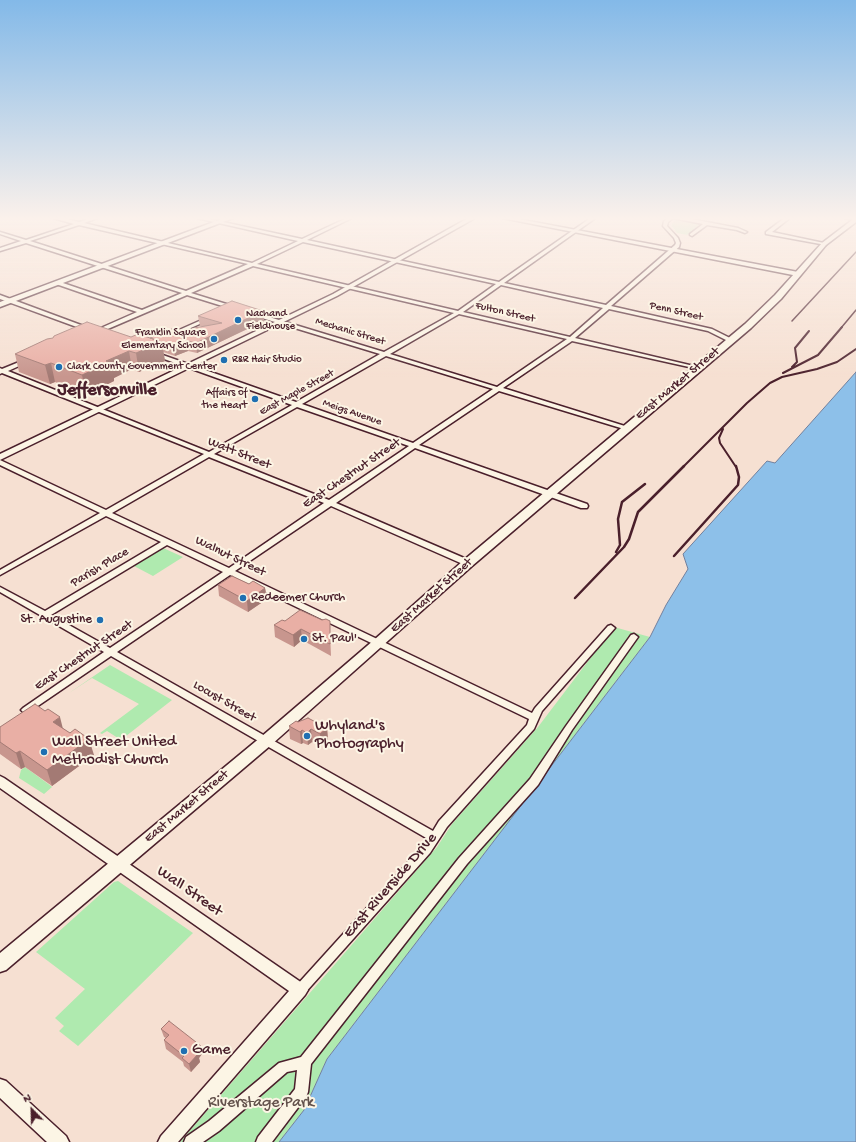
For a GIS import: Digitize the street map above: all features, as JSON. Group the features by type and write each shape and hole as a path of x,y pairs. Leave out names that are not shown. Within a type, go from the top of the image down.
{"main road":[{"path":"0,305 93,270"},
{"name":"East Market Street","path":"0,964 266,741 468,563 730,340 778,298 801,270"}],"street":[{"path":"119,270 240,309"},
{"path":"88,335 238,270"},
{"name":"Fulton Street","path":"280,270 696,368"},
{"path":"0,457 350,287 380,270"},
{"name":"Penn Street","path":"441,270 696,326 730,340"},
{"name":"East Maple Street","path":"0,573 459,312 518,270"},
{"name":"East Chestnut Street","path":"18,716 571,339 650,270"},
{"path":"778,270 798,274"},
{"path":"58,283 142,312"},
{"path":"0,297 108,337"},
{"path":"221,313 233,307"},
{"name":"Mechanic Street","path":"247,311 626,428"},
{"path":"168,337 215,316"},
{"name":"Meigs Avenue","path":"148,351 297,405 552,493 584,506"},
{"path":"1,371 30,359"},
{"name":"Watt Street","path":"1,371 209,454 468,563"},
{"name":"Walnut Street","path":"0,462 535,718"},
{"name":"Parish Place","path":"45,615 167,542"},
{"name":"Locust Street","path":"0,590 434,837"},
{"name":"East Riverside Drive","path":"167,1142 300,990 426,850 443,824 531,727 538,710 611,628"},
{"path":"263,1142 301,1092 305,1062 463,861 534,782 569,728 634,637"},
{"name":"Wall Street","path":"0,781 300,990"},
{"path":"191,1142 214,1126 284,1067 305,1062"},
{"path":"0,1087 60,1142"}],"green space":[{"path":"161,547 183,557 153,576 132,565"},
{"name":"Riverstage Park","path":"614,627 650,637 327,1059 304,1110 279,1142 180,1142 437,847 452,824 538,727"},
{"path":"110,665 172,700 121,740 107,731 102,734 100,733 139,704 92,678 69,693"},
{"path":"25,767 52,787 44,794 19,778 21,770"},
{"path":"118,881 193,933 78,1046 59,1031 64,1026 55,1018 85,989 36,952 114,882"}],"water":[{"path":"856,372 856,1142 279,1142 304,1110 327,1059 650,637 666,605 688,569 683,554 767,461 775,463"}],"building":[{"path":"232,301 263,311 196,343 187,341 174,346 150,338 174,328 186,332 194,328 222,323 198,316"},
{"path":"87,322 131,337 138,334 162,342 136,353 129,351 106,361 111,362 82,375 51,363 45,365 15,354 47,339 53,338 54,336"},
{"path":"232,576 249,584 253,581 265,588 247,601 218,585"},
{"path":"300,610 322,620 326,619 330,621 330,644 301,629 293,635 274,625 282,620 285,621"},
{"path":"35,704 45,711 48,709 60,717 53,722 70,733 75,729 89,739 47,770 20,751 16,753 0,742 0,727"},
{"path":"308,718 327,728 320,734 311,729 307,733 302,730 300,732 289,726 296,721 298,722"},
{"path":"169,1021 201,1046 195,1052 198,1054 189,1064 182,1058 184,1056 164,1040 169,1035 161,1029"}],"railway":[{"path":"792,321 839,270"},
{"path":"841,328 856,310"},
{"path":"783,373 818,355 842,327"},
{"path":"792,367 797,362 795,348 809,331"},
{"path":"575,598 624,547 629,539 638,512 747,403 770,383 782,377 817,369 837,362 856,349"},
{"path":"723,429 719,438 720,443 736,467"},
{"path":"674,556 738,485 739,477 736,466"},
{"path":"616,552 620,545 618,519 622,502 645,484"}],"place":[{"name":"Nachand Fieldhouse","path":"238,320"},
{"name":"Franklin Square Elementary School","path":"214,339"},
{"name":"R&R Hair Studio","path":"224,360"},
{"name":"Clark County Government Center","path":"59,367"},
{"name":"Affairs of the Heart","path":"255,399"},
{"name":"Redeemer Church","path":"243,598"},
{"name":"St. Augustine","path":"100,620"},
{"name":"St. Paul'","path":"304,639"},
{"name":"Whyland's Photography","path":"307,736"},
{"name":"Wall Street United Methodist Church","path":"44,752"},
{"name":"Game","path":"184,1051"}],"district":[{"name":"Jeffersonville","path":"107,391"}]}
